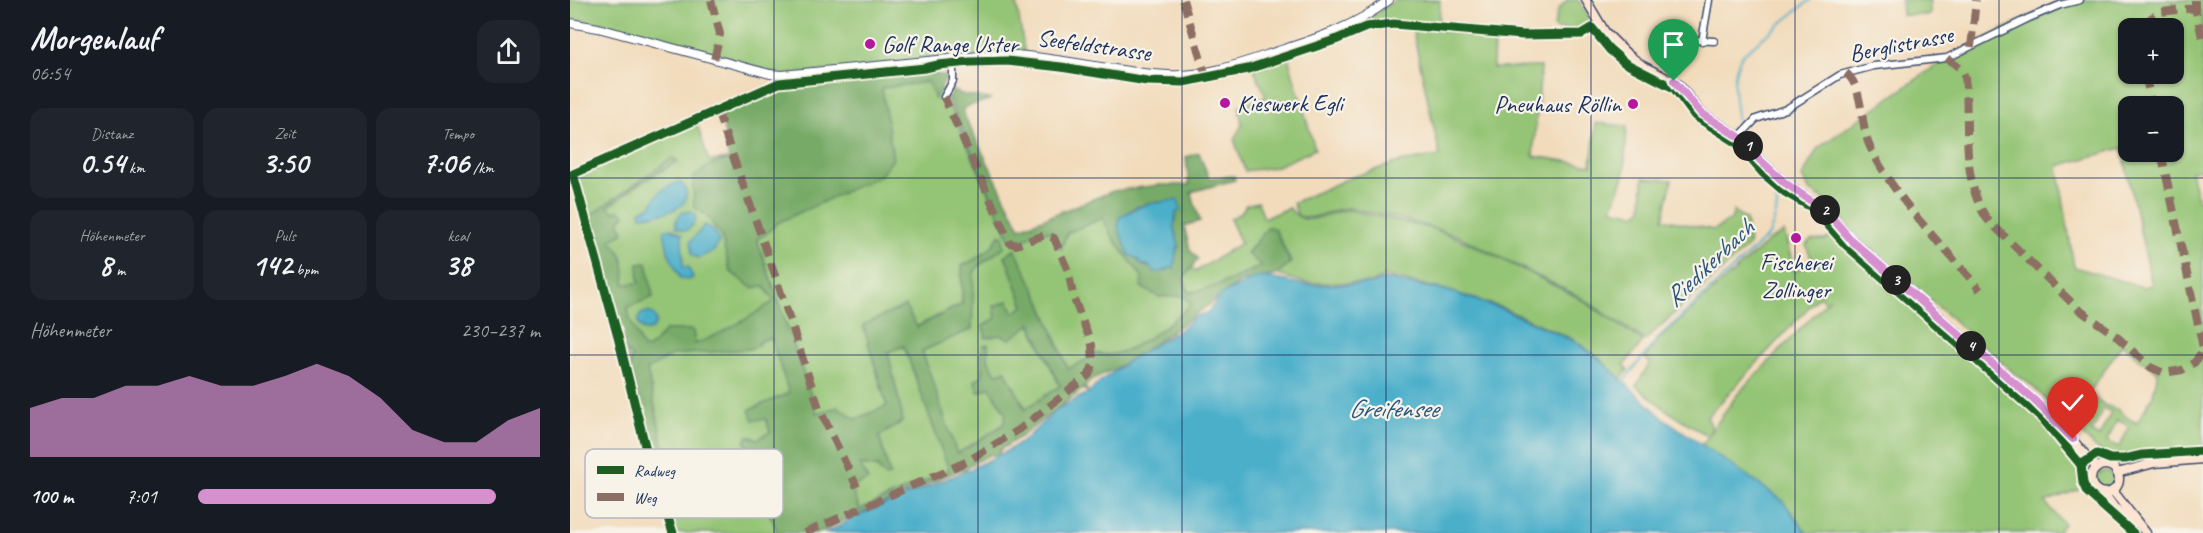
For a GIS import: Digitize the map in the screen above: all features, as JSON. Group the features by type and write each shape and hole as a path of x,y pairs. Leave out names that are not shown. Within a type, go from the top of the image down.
{"main road":[{"path":"1586,0 1611,39 1629,56 1646,68 1674,81 1701,113 1739,137 1773,172 1827,212 1857,246 2042,408 2097,468"},
{"path":"2117,473 2154,463 2203,459"},
{"path":"2109,492 2119,480 2117,473 2109,466 2097,468 2091,481 2094,488 2109,492 2143,530"}],"street":[{"name":"Seefeldstrasse","path":"570,23 598,28 770,74 782,75 1000,54 1025,55 1170,75 1205,73 1244,63 1338,31 1362,20 1389,0"},
{"path":"1702,41 1709,0"},
{"name":"Berglistrasse","path":"1739,137 1756,119 1786,109 1840,75 1874,66 1947,58 2029,18 2060,5 2080,0"},
{"path":"1448,28 1495,34 1582,34 1599,23"},
{"path":"1671,39 1714,41"},
{"path":"944,97 953,81 953,57"}],"green space":[{"name":"Golf Range Uster","path":"570,0 1016,0 1025,55 782,75 714,60 717,48 711,56 622,28 570,20"},
{"path":"1395,0 1440,0 1439,26 1368,24 1365,21"},
{"path":"1567,0 1578,0 1589,17 1589,24 1582,29 1556,29 1554,26 1558,10"},
{"path":"1901,0 1930,0 1930,15 1902,15"},
{"path":"2061,0 2203,0 2203,169 2191,171 2198,200 2203,200 2203,449 2142,454 2123,458 2110,457 2099,451 2031,385 2014,373 1853,233 1835,207 1809,190 1802,177 1818,148 1947,58","holes":["2118,96 2184,96 2184,162 2125,162 2152,285 2143,287 2074,267 2058,166 2118,149","2122,344 2158,372 2153,395 2137,423 2089,393","2103,408 2111,412 2099,437 2092,433","2117,420 2130,426 2119,447 2107,441"]},
{"path":"1412,27 1494,36 1493,68 1541,67 1533,156 1591,165 1596,123 1627,126 1624,176 1612,209 1636,214 1642,208 1643,178 1672,180 1663,219 1714,230 1731,220 1734,211 1746,220 1749,245 1645,340 1578,296 1458,236 1403,219 1349,208 1311,217 1298,216 1293,203 1347,179 1399,162 1440,156"},
{"path":"1288,57 1315,149 1275,167 1245,171 1234,139 1242,125 1239,106 1266,97 1254,69"},
{"path":"932,69 1010,239 1015,243 1042,231 1053,232 1061,248 1067,233 1103,218 1114,239 1159,297 1182,296 1193,304 1166,326 1137,345 1113,355 1092,353 1088,359 1068,369 1041,302 1005,255 1024,306 1014,313 996,318 986,337 1000,335 1010,339 1030,324 1060,386 1026,409 1005,371 996,374 988,360 988,344 981,369 983,375 975,381 979,392 990,387 1006,414 1003,425 957,455 922,351 972,328 972,277 977,267 994,255 999,235 988,250 962,266 962,304 916,327 863,325 887,406 856,419 838,407 859,465 877,467 886,477 890,475 879,436 902,422 902,415 887,351 904,346 949,470 860,510 854,496 777,529 778,533 675,533 670,518 783,518 783,449 653,449 576,181 580,173 696,121 709,161 729,159 721,112 781,85"},
{"path":"927,72 946,76 935,99 928,82 882,88 893,159 881,175 777,223 757,239 817,413 838,407 856,419 887,406 863,325 905,306 917,327 962,304 962,266 979,257 988,250 999,235 1003,235 1004,247 974,272 972,329 922,351 957,454 1003,425 1006,414 990,387 978,392 975,381 983,375 981,357 983,345 988,344 988,360 996,374 1005,370 1025,409 1060,386 1031,324 1010,339 1000,335 986,338 983,326 996,318 994,306 1008,301 1014,313 1024,306 1005,255 1015,249 1041,302 1068,369 1088,359 1092,353 1113,355 1137,345 1166,326 1192,304 1182,296 1159,297 1141,287 1142,277 1114,239 1102,218 1067,233 1061,249 1052,232 1042,231 1015,243 1010,239 948,98 952,91 991,99 963,108 965,117 1020,228 1113,191 1159,185 1189,185 1186,157 1199,153 1209,178 1234,176 1235,180 1191,192 1200,221 1184,226 1190,250 1198,259 1183,279 1188,292 1217,286 1262,266 1247,254 1268,227 1275,229 1290,262 1277,275 1242,281 1122,365 1091,380 1085,387 1088,392 1083,389 1001,449 997,457 991,454 969,465 965,470 957,471 860,514 855,514 819,533 778,533 772,518 783,518 783,449 749,449 745,442 748,436 758,439 770,432 766,419 753,420 749,410 789,393 771,338 760,341 757,346 749,349 672,355 647,370 664,449 652,449 630,366 632,357 626,351 612,290 588,217 672,158 678,161 639,184 608,207 613,212 619,210 625,215 619,221 624,232 610,241 622,255 625,272 624,284 639,283 638,264 647,263 653,297 628,307 629,317 643,348 649,348 666,330 693,330 695,344 736,325 774,301 764,286 752,288 730,271 721,235 706,215 694,207 693,178 710,165 729,159 721,112 781,85","holes":["1156,202 1176,212 1174,228 1179,246 1176,251 1174,268 1158,271 1140,264 1119,218 1136,207","904,346 949,470 860,510 851,488 868,480 860,465 877,467 886,477 890,475 879,436 902,422 902,415 888,352"]},
{"path":"1258,202 1264,218 1289,208 1296,215 1310,219 1349,210 1435,229 1475,246 1577,297 1643,341 1624,365 1628,370 1621,379 1598,357 1574,340 1503,308 1450,291 1385,276 1371,283 1306,283 1277,275 1291,262 1275,229 1269,227 1247,253 1262,266 1217,286 1189,292 1183,278 1191,268 1197,271 1241,243 1230,219 1242,212 1246,205"},
{"path":"1784,232 1795,272 1811,258 1806,245 1811,240 1825,240 1835,234 1845,246 2041,419 2079,465 2083,488 2045,502 2064,524 2057,533 1807,533 1782,500 1702,445 1736,396 1830,298 1826,302 1819,296 1707,417 1712,427 1708,436 1669,412 1636,386 1650,363 1645,358 1658,340 1768,241"},
{"path":"2194,453 2119,466 2098,458 2101,456 2119,461 2156,455"},
{"path":"2105,471 2111,474 2114,480 2111,486 2105,489 2099,486 2096,480 2099,474"}],"water":[{"path":"680,182 686,189 686,198 679,207 666,212 641,216 640,211 651,206 662,190"},
{"path":"1178,200 1181,210 1176,213 1174,228 1179,246 1176,251 1174,268 1155,272 1129,255 1118,227 1119,218 1147,204"},
{"path":"690,211 695,214 695,222 692,226 686,231 676,227 676,221 681,213"},
{"path":"705,225 714,230 719,241 714,251 698,258 692,255 690,242"},
{"path":"670,228 682,234 683,267 688,267 693,277 690,280 680,278 668,252 664,231"},
{"name":"Greifensee","path":"1264,277 1306,285 1371,284 1385,279 1449,291 1502,309 1574,341 1597,357 1662,417 1782,500 1807,533 824,533 850,519 966,471 1022,442 1059,408 1088,393 1134,357 1180,330 1193,318 1208,312 1221,295 1254,278"},
{"path":"647,312 653,315 656,321 653,327 647,330 641,327 638,321 641,315"}],"waterway":[{"name":"Riedikerbach","path":"1738,123 1734,79 1743,54 1810,0"},
{"name":"Riedikerbach","path":"1623,382 1657,339 1769,235 1775,218 1776,198 1768,184 1752,169 1749,162"}],"marked path":[{"path":"711,0 720,34 714,60"},
{"path":"1183,0 1205,73"},
{"path":"1971,47 1976,0"},
{"path":"2195,0 2203,41"},
{"path":"2151,18 2161,12 2195,8"},
{"path":"1947,58 1962,70 1965,77 1969,168 1973,186 1987,219 2078,309 2115,335 2150,367 2164,373 2182,370 2195,362 2203,349"},
{"path":"1846,73 1856,88 1867,139 1881,167 1920,222 1980,290"},
{"path":"2147,84 2150,96"},
{"path":"805,533 968,461 1020,429 1089,375 1093,365 1092,345 1074,299 1068,271 1054,238 1045,235 1016,245 1010,243 944,97"},
{"path":"717,111 819,408 857,487"},
{"path":"2163,162 2203,348"}],"cycle path":[{"path":"646,449 618,337 573,174 779,83 938,65 1007,61 1147,81 1183,82 1248,69 1335,40 1366,27 1394,24 1523,35 1582,34 1592,28 1609,49 1625,63 1674,88 1695,116 1736,142 1763,173 1785,192 1813,208 1846,245 2042,418 2081,465 2083,483 2087,492 2133,533"},
{"path":"2081,465 2097,454 2110,459 2125,459 2142,455 2203,451"},
{"path":"668,518 673,533"}],"place":[{"name":"Golf Range Uster","path":"870,44"},
{"name":"Kieswerk Egli","path":"1225,103"},
{"name":"Pneuhaus Röllin","path":"1633,104"},
{"name":"Fischerei Zollinger","path":"1796,238"}],"route":[{"path":"1674,81 1701,113 1739,137 1785,183 1817,203 1852,241 2035,401 2073,439"}]}
